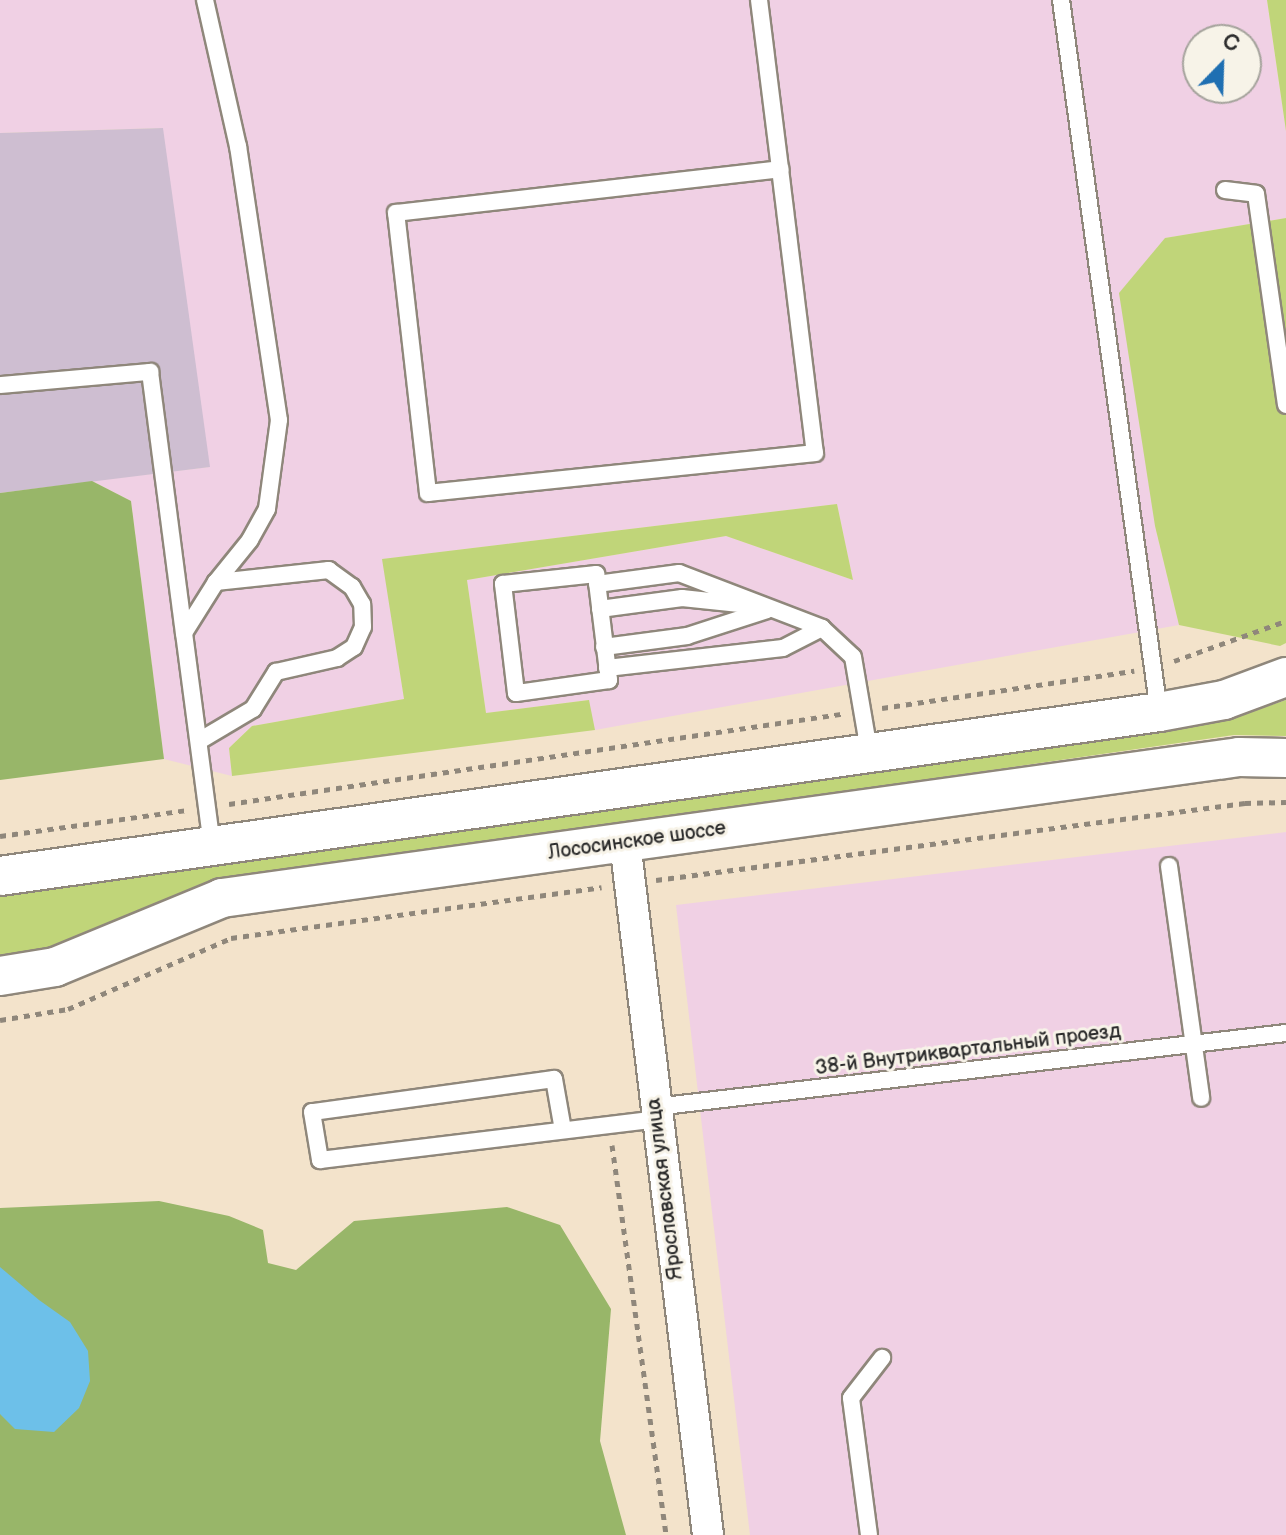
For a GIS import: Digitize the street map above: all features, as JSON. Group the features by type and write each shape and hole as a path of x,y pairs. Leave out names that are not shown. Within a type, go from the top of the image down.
{"street":[{"path":"0,876 1159,712 1224,700 1286,677"},
{"name":"Лососинское шоссе","path":"0,976 55,967 222,898 1239,757 1286,758"},
{"name":"Ярославская улица","path":"625,842 708,1535"}],"lane":[{"path":"184,633 216,582 250,540 267,509 279,420 238,146 205,0"},
{"path":"759,0 780,169 815,453 428,493 396,213 780,169"},
{"path":"1061,0 1159,712"},
{"path":"1225,190 1256,194 1286,405"},
{"path":"0,385 150,372 212,845"},
{"path":"199,741 253,709 276,672 337,658 354,647 363,627 362,604 352,587 329,570 216,582"},
{"path":"597,584 679,573 822,628 853,657 869,751"},
{"path":"596,574 597,584 609,680 516,693 503,584 596,574"},
{"path":"600,609 682,598 773,608"},
{"path":"604,647 687,636 773,608"},
{"path":"607,668 783,648 822,628"},
{"path":"1169,866 1201,1098"},
{"name":"38-й Внутриквартальный проезд","path":"563,1130 554,1079 312,1112 320,1160 563,1130 609,1124 656,1113 1286,1033"},
{"path":"869,1535 851,1398 882,1358"}],"path":[{"path":"0,836 1152,669 1286,621"},
{"path":"0,1020 68,1009 231,938 1245,803 1286,802"},
{"path":"609,1124 666,1535"}],"shaded area":[{"path":"0,0 1267,0 1286,132 1286,218 1165,238 1155,526 1179,625 595,730 588,700 486,713 467,580 726,536 853,580 837,504 383,559 404,699 252,726 229,748 232,776 164,759 131,501 92,481 209,467 162,128 0,133"},
{"path":"163,128 210,467 0,493 0,133"},
{"path":"1286,832 1286,1535 750,1535 676,905"}],"green space":[{"path":"1267,0 1286,0 1286,131"},
{"path":"1286,218 1286,643 1280,646 1179,625 1155,526 1119,293 1165,238"},
{"path":"92,481 131,501 164,759 0,780 0,493"},
{"path":"837,504 853,580 726,536 467,580 486,713 589,700 595,730 232,776 229,748 252,726 404,699 382,559"},
{"path":"1286,700 1286,736 1234,735 215,882 47,950 0,958 0,891 1230,719"},
{"path":"159,1201 229,1216 263,1230 268,1263 296,1270 354,1221 507,1207 560,1225 611,1309 600,1441 626,1535 0,1535 0,1208"}],"water":[{"path":"0,1267 70,1322 88,1351 90,1381 79,1408 54,1432 15,1429 0,1414"}]}
